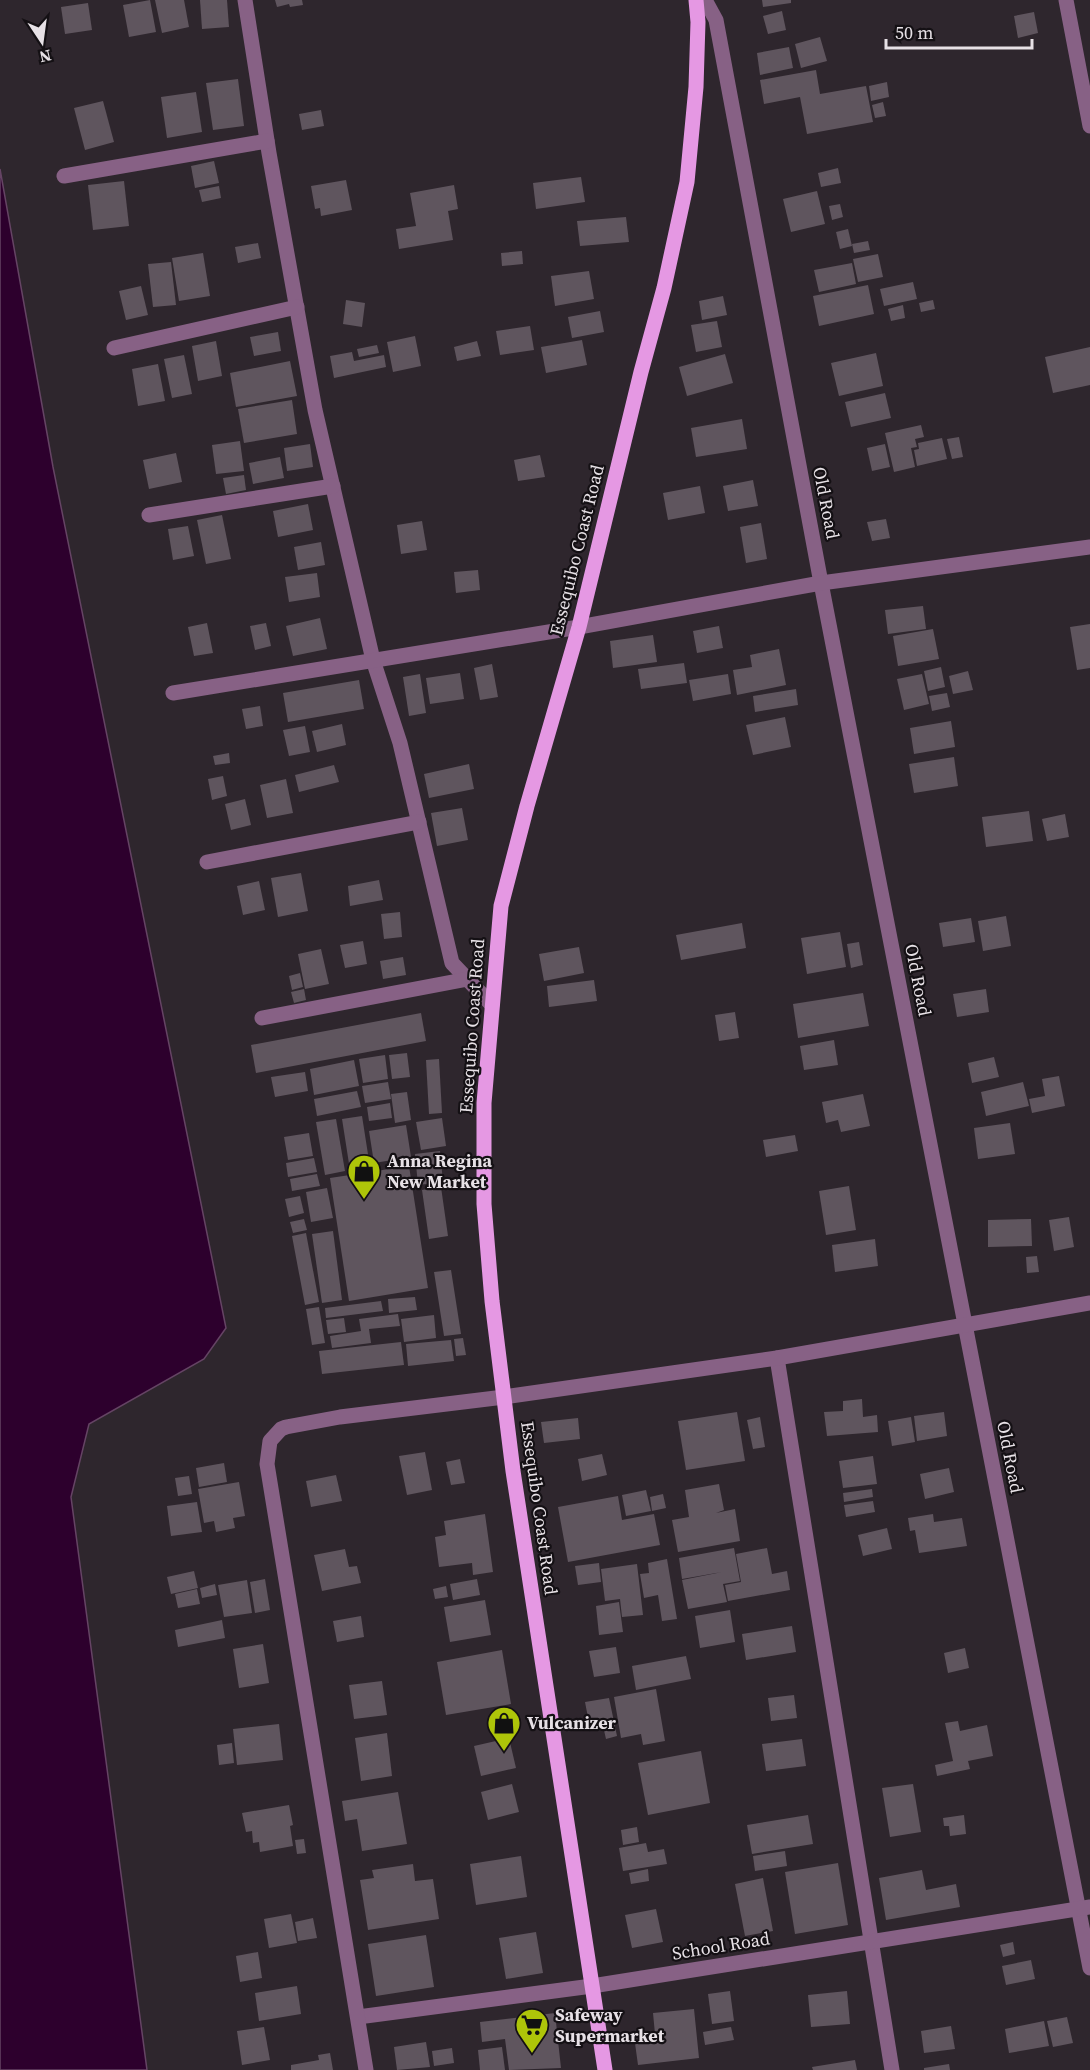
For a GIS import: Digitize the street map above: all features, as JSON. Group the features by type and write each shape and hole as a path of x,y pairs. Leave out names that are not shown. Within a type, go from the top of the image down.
{"main road":[{"name":"Essequibo Coast Road","path":"605,2070 513,1471 484,1204 484,1103 501,906 527,806 579,627 641,372 664,288 687,182 696,87 698,22 696,0"}],"street":[{"path":"245,0 267,141 315,410 373,660 400,743 452,963 492,1005"},
{"name":"Old Road","path":"705,0 716,20 821,583 964,1325 1084,1909 1090,1968"},
{"path":"1066,0 1090,126"},
{"path":"64,176 267,141"},
{"path":"114,348 297,307"},
{"path":"149,516 333,486"},
{"path":"173,693 579,627 821,583 1090,547"},
{"path":"207,862 419,822"},
{"path":"262,1018 468,979"},
{"path":"366,2070 267,1464 269,1446 273,1437 286,1427 340,1417 777,1359 1090,1303"},
{"path":"777,1359 892,2070"},
{"name":"School Road","path":"358,2017 592,1986 1084,1909"}],"shaded area":[{"path":"0,169 53,467 226,1328 204,1359 89,1424 71,1497 147,2070 0,2070"}],"building":[{"path":"150,0 156,32 129,37 123,5"},
{"path":"155,0 184,0 189,27 162,33"},
{"path":"200,0 227,0 229,27 202,29"},
{"path":"275,0 302,0 303,5 290,7 289,4 277,7"},
{"path":"762,0 791,0 791,3 763,7"},
{"path":"88,3 92,30 65,34 61,7"},
{"path":"782,11 786,30 768,34 763,16"},
{"path":"1034,12 1038,33 1018,38 1014,16"},
{"path":"820,37 827,61 801,68 795,44"},
{"path":"789,47 793,68 760,75 757,53"},
{"path":"816,70 820,94 866,86 873,122 807,134 800,97 764,104 760,80"},
{"path":"238,79 244,126 213,130 206,83"},
{"path":"887,82 889,97 871,101 869,86"},
{"path":"196,92 202,132 167,138 161,97"},
{"path":"103,101 114,142 85,150 74,108"},
{"path":"883,102 886,116 875,118 872,105"},
{"path":"321,110 324,126 302,130 299,114"},
{"path":"214,161 219,183 195,188 191,166"},
{"path":"838,168 841,183 821,187 818,173"},
{"path":"581,177 585,202 536,209 533,183"},
{"path":"346,180 352,210 321,216 320,208 315,209 311,186"},
{"path":"124,181 129,226 93,230 88,185"},
{"path":"454,185 458,209 448,211 453,240 399,249 396,229 416,226 410,193"},
{"path":"219,186 221,198 202,202 199,190"},
{"path":"817,191 825,224 791,232 783,199"},
{"path":"840,204 843,217 832,220 829,206"},
{"path":"626,217 629,242 580,246 577,221"},
{"path":"848,229 852,246 840,249 836,232"},
{"path":"868,241 870,250 854,253 852,244"},
{"path":"258,243 261,258 238,263 235,247"},
{"path":"522,251 523,264 502,266 501,253"},
{"path":"203,253 210,296 179,301 172,258"},
{"path":"878,254 883,277 858,282 853,259"},
{"path":"171,262 176,305 153,307 148,264"},
{"path":"852,263 856,284 819,292 814,270"},
{"path":"589,271 594,299 555,306 551,276"},
{"path":"913,282 917,299 884,306 880,289"},
{"path":"868,285 874,314 819,326 813,296"},
{"path":"141,286 148,315 126,320 119,291"},
{"path":"723,296 727,315 702,320 699,301"},
{"path":"346,300 365,303 362,327 343,324"},
{"path":"933,300 935,309 921,312 919,303"},
{"path":"903,305 905,318 891,321 888,309"},
{"path":"600,311 604,332 572,338 568,317"},
{"path":"717,321 722,347 696,352 691,325"},
{"path":"530,326 534,350 500,355 496,331"},
{"path":"278,332 281,351 254,356 250,337"},
{"path":"415,336 421,366 393,372 387,342"},
{"path":"582,340 587,365 546,373 541,347"},
{"path":"216,341 222,376 198,381 192,346"},
{"path":"477,341 481,356 457,361 454,347"},
{"path":"377,345 379,353 359,357 357,349"},
{"path":"1090,347 1090,385 1053,393 1045,357"},
{"path":"352,352 354,361 384,355 386,367 334,378 330,356"},
{"path":"876,353 883,386 839,396 831,363"},
{"path":"725,354 733,383 687,396 679,367"},
{"path":"184,355 192,394 172,398 164,359"},
{"path":"290,361 297,396 236,407 230,373"},
{"path":"158,364 165,401 138,406 132,369"},
{"path":"885,393 891,418 851,427 845,402"},
{"path":"292,400 297,434 244,443 238,409"},
{"path":"742,419 747,449 696,457 691,428"},
{"path":"921,425 924,437 915,439 917,447 911,448 915,467 894,472 885,433"},
{"path":"959,437 963,457 952,459 947,439"},
{"path":"942,438 947,459 917,466 914,450 919,449 918,443"},
{"path":"240,441 244,471 216,474 212,445"},
{"path":"310,444 313,467 287,471 284,448"},
{"path":"885,444 890,467 872,471 867,448"},
{"path":"176,453 182,482 149,489 143,460"},
{"path":"540,455 545,477 518,481 514,460"},
{"path":"280,457 284,478 253,484 249,463"},
{"path":"244,475 246,490 226,494 223,478"},
{"path":"753,480 758,506 728,511 723,486"},
{"path":"700,486 705,513 668,520 663,493"},
{"path":"308,504 313,530 278,537 273,511"},
{"path":"222,515 231,559 206,564 197,520"},
{"path":"886,519 890,538 872,541 867,522"},
{"path":"422,521 427,550 401,554 397,525"},
{"path":"761,523 767,559 746,563 740,527"},
{"path":"188,526 194,556 173,560 168,529"},
{"path":"321,542 325,565 298,570 294,547"},
{"path":"478,570 480,590 456,593 454,572"},
{"path":"317,573 320,597 289,602 285,577"},
{"path":"923,606 926,629 888,634 885,610"},
{"path":"320,618 327,649 293,656 286,626"},
{"path":"207,623 213,653 194,656 188,627"},
{"path":"266,623 271,646 255,650 250,626"},
{"path":"1090,624 1090,668 1077,670 1070,627"},
{"path":"719,626 723,648 697,653 693,631"},
{"path":"933,629 939,659 898,666 893,636"},
{"path":"653,635 657,662 613,668 610,641"},
{"path":"779,649 786,685 737,695 733,670 752,667 750,655"},
{"path":"684,663 687,683 641,689 638,669"},
{"path":"492,664 498,697 480,700 474,668"},
{"path":"941,667 945,687 928,691 924,671"},
{"path":"968,671 973,690 953,694 949,676"},
{"path":"460,673 464,699 430,704 426,678"},
{"path":"420,674 426,713 409,716 403,677"},
{"path":"728,674 731,694 693,701 689,680"},
{"path":"922,674 929,704 904,710 897,679"},
{"path":"359,680 364,709 288,722 283,693"},
{"path":"796,689 798,705 755,712 753,696"},
{"path":"947,693 950,707 932,711 929,696"},
{"path":"260,706 263,726 246,729 242,709"},
{"path":"785,717 791,747 753,755 746,725"},
{"path":"951,721 955,747 914,754 910,728"},
{"path":"342,724 346,745 317,752 312,731"},
{"path":"305,726 310,752 289,756 283,730"},
{"path":"229,753 230,763 215,765 213,756"},
{"path":"954,757 958,786 914,793 909,764"},
{"path":"469,764 474,789 429,798 424,774"},
{"path":"334,765 339,782 299,792 295,775"},
{"path":"223,776 227,796 212,800 208,779"},
{"path":"286,779 293,813 267,818 260,785"},
{"path":"245,799 251,825 231,830 225,804"},
{"path":"462,808 468,840 437,846 431,813"},
{"path":"1029,811 1033,841 986,847 982,817"},
{"path":"1065,814 1069,837 1047,841 1042,819"},
{"path":"301,873 308,911 278,917 271,878"},
{"path":"379,880 383,900 350,906 348,886"},
{"path":"259,881 265,910 243,915 237,886"},
{"path":"400,912 402,937 384,939 381,914"},
{"path":"1006,916 1011,946 983,951 978,921"},
{"path":"971,918 975,942 943,947 939,923"},
{"path":"742,923 746,948 681,960 676,935"},
{"path":"840,932 846,967 807,974 801,938"},
{"path":"363,941 367,964 345,968 340,945"},
{"path":"859,942 863,965 851,968 847,944"},
{"path":"579,947 584,973 544,981 539,954"},
{"path":"321,949 329,984 305,989 298,954"},
{"path":"403,957 406,975 383,979 380,961"},
{"path":"300,973 303,987 292,990 289,976"},
{"path":"594,980 597,1001 549,1007 547,986"},
{"path":"304,989 306,1000 294,1003 291,992"},
{"path":"986,989 989,1012 957,1017 953,994"},
{"path":"863,993 869,1026 798,1038 793,1004"},
{"path":"735,1012 739,1038 719,1041 715,1015"},
{"path":"421,1013 426,1041 256,1073 251,1045"},
{"path":"834,1040 838,1065 804,1070 800,1046"},
{"path":"407,1053 410,1077 392,1079 389,1055"},
{"path":"385,1055 388,1079 363,1083 359,1059"},
{"path":"994,1057 999,1077 972,1083 968,1063"},
{"path":"439,1059 442,1113 429,1114 426,1060"},
{"path":"354,1060 359,1086 314,1095 310,1069"},
{"path":"305,1072 308,1091 275,1097 271,1077"},
{"path":"1059,1076 1065,1106 1032,1113 1029,1099 1045,1096 1042,1079"},
{"path":"388,1082 391,1099 365,1103 362,1086"},
{"path":"1023,1082 1029,1106 986,1116 981,1092"},
{"path":"357,1091 361,1107 317,1116 314,1099"},
{"path":"407,1092 411,1120 395,1123 391,1094"},
{"path":"863,1094 870,1126 841,1132 838,1120 826,1123 822,1102"},
{"path":"390,1103 392,1118 369,1121 367,1107"},
{"path":"362,1116 370,1167 350,1170 342,1119"},
{"path":"442,1118 446,1146 421,1150 416,1122"},
{"path":"336,1119 345,1171 325,1175 316,1122"},
{"path":"1010,1123 1015,1154 978,1159 974,1128"},
{"path":"406,1125 411,1157 374,1163 369,1131"},
{"path":"309,1133 313,1156 288,1160 284,1137"},
{"path":"795,1135 798,1151 766,1157 763,1140"},
{"path":"440,1151 443,1182 418,1185 415,1154"},
{"path":"314,1158 317,1172 288,1177 286,1163"},
{"path":"409,1166 428,1288 349,1301 330,1178"},
{"path":"317,1174 320,1186 292,1191 290,1179"},
{"path":"849,1186 856,1230 826,1235 819,1191"},
{"path":"441,1187 448,1236 429,1239 422,1190"},
{"path":"327,1188 333,1218 311,1222 306,1192"},
{"path":"300,1196 304,1213 289,1217 285,1199"},
{"path":"1069,1217 1074,1247 1054,1251 1049,1220"},
{"path":"304,1219 307,1230 293,1233 290,1222"},
{"path":"1031,1219 1032,1246 988,1247 988,1220"},
{"path":"333,1231 342,1300 322,1303 312,1234"},
{"path":"306,1233 319,1302 305,1305 292,1236"},
{"path":"875,1239 878,1266 835,1272 832,1245"},
{"path":"1037,1256 1039,1272 1027,1273 1026,1257"},
{"path":"451,1270 461,1334 444,1336 434,1272"},
{"path":"415,1297 417,1310 389,1313 388,1299"},
{"path":"381,1301 383,1311 326,1318 325,1308"},
{"path":"319,1307 325,1343 312,1345 306,1309"},
{"path":"398,1314 400,1326 369,1329 371,1343 332,1348 330,1336 361,1331 359,1319"},
{"path":"434,1315 436,1338 404,1342 401,1319"},
{"path":"344,1318 346,1332 328,1334 326,1320"},
{"path":"463,1338 466,1355 456,1356 454,1339"},
{"path":"451,1340 454,1361 408,1366 406,1344"},
{"path":"401,1342 404,1365 322,1374 319,1351"},
{"path":"862,1399 863,1417 877,1415 878,1432 827,1436 824,1412 843,1411 843,1401"},
{"path":"737,1412 745,1461 686,1470 678,1421"},
{"path":"944,1412 947,1436 917,1441 914,1416"},
{"path":"760,1417 765,1447 753,1449 747,1420"},
{"path":"911,1417 915,1442 892,1446 888,1421"},
{"path":"578,1418 580,1439 544,1443 541,1422"},
{"path":"425,1452 432,1490 407,1495 399,1456"},
{"path":"602,1454 607,1475 582,1481 578,1459"},
{"path":"873,1456 877,1484 843,1488 839,1461"},
{"path":"460,1459 465,1483 451,1485 446,1462"},
{"path":"224,1463 227,1482 199,1487 196,1468"},
{"path":"949,1468 954,1492 925,1499 920,1474"},
{"path":"336,1475 342,1501 311,1507 306,1481"},
{"path":"189,1476 192,1494 178,1496 175,1478"},
{"path":"239,1482 245,1516 233,1518 235,1528 216,1532 214,1521 204,1523 198,1489"},
{"path":"719,1484 724,1510 716,1513 735,1509 740,1541 678,1552 672,1520 689,1517 685,1490"},
{"path":"872,1489 873,1497 844,1502 843,1493"},
{"path":"646,1490 651,1511 626,1516 622,1495"},
{"path":"663,1494 666,1508 652,1511 650,1497"},
{"path":"618,1496 622,1520 654,1514 660,1545 568,1562 558,1507"},
{"path":"873,1501 875,1512 846,1517 844,1505"},
{"path":"197,1502 202,1532 171,1536 167,1506"},
{"path":"485,1514 493,1572 473,1575 472,1563 439,1567 435,1537 446,1535 444,1521"},
{"path":"933,1514 934,1522 962,1518 967,1546 919,1553 915,1530 910,1531 908,1518"},
{"path":"887,1528 892,1549 863,1556 858,1535"},
{"path":"734,1548 740,1581 723,1584 727,1602 688,1609 682,1580 722,1572 682,1579 679,1558"},
{"path":"767,1548 772,1574 787,1571 790,1590 728,1601 725,1585 741,1582 736,1554"},
{"path":"345,1549 349,1567 357,1566 361,1583 322,1591 314,1555"},
{"path":"667,1559 677,1619 662,1621 658,1595 644,1598 640,1574 649,1573 648,1563"},
{"path":"599,1563 601,1582 578,1585 575,1566"},
{"path":"637,1564 643,1615 622,1617 620,1599 605,1601 601,1569"},
{"path":"194,1571 198,1588 171,1594 167,1577"},
{"path":"265,1579 270,1610 255,1613 250,1582"},
{"path":"477,1579 480,1595 453,1600 450,1584"},
{"path":"247,1580 252,1613 224,1617 218,1585"},
{"path":"215,1584 217,1595 202,1598 200,1588"},
{"path":"446,1586 448,1597 435,1599 433,1589"},
{"path":"197,1589 200,1604 178,1608 175,1594"},
{"path":"485,1600 491,1635 450,1642 444,1607"},
{"path":"619,1602 623,1632 599,1635 596,1606"},
{"path":"730,1610 735,1642 700,1648 695,1616"},
{"path":"361,1616 364,1637 337,1642 333,1621"},
{"path":"222,1620 225,1638 178,1647 175,1630"},
{"path":"792,1626 796,1652 746,1660 742,1634"},
{"path":"263,1644 269,1683 239,1688 233,1649"},
{"path":"616,1647 620,1673 594,1677 589,1651"},
{"path":"965,1648 969,1668 948,1673 944,1653"},
{"path":"502,1650 511,1704 446,1715 437,1662"},
{"path":"686,1656 691,1679 636,1690 632,1666"},
{"path":"382,1681 387,1715 354,1719 349,1685"},
{"path":"656,1689 665,1741 643,1745 641,1734 621,1738 614,1697"},
{"path":"794,1695 797,1718 771,1721 768,1698"},
{"path":"609,1698 617,1736 606,1739 603,1726 590,1728 585,1702"},
{"path":"958,1721 960,1731 987,1725 993,1756 968,1761 970,1769 937,1776 935,1765 953,1761 945,1723"},
{"path":"279,1724 283,1760 237,1765 233,1729"},
{"path":"387,1733 392,1776 361,1781 355,1738"},
{"path":"509,1738 516,1768 481,1776 474,1746"},
{"path":"802,1739 806,1766 766,1771 762,1744"},
{"path":"232,1743 234,1763 219,1765 217,1745"},
{"path":"701,1751 710,1803 648,1815 638,1763"},
{"path":"512,1784 519,1812 488,1820 481,1792"},
{"path":"913,1784 921,1832 890,1837 882,1788"},
{"path":"398,1792 407,1844 362,1851 357,1819 345,1821 342,1801"},
{"path":"289,1805 293,1825 290,1826 293,1846 260,1852 259,1842 253,1843 252,1831 246,1832 242,1813"},
{"path":"808,1815 813,1844 752,1854 747,1825"},
{"path":"964,1815 966,1834 950,1836 949,1826 944,1826 943,1818"},
{"path":"637,1827 639,1842 623,1845 621,1830"},
{"path":"304,1839 306,1853 297,1854 295,1840"},
{"path":"646,1843 648,1852 664,1849 667,1864 623,1871 619,1848"},
{"path":"785,1851 787,1866 755,1871 753,1856"},
{"path":"521,1856 527,1897 476,1905 470,1864"},
{"path":"838,1863 848,1925 795,1934 785,1872"},
{"path":"413,1864 415,1881 433,1879 439,1919 368,1930 360,1880 374,1878 372,1870"},
{"path":"648,1869 649,1881 631,1884 629,1873"},
{"path":"922,1870 926,1890 956,1884 960,1907 886,1920 879,1878"},
{"path":"763,1878 773,1931 745,1936 735,1884"},
{"path":"656,1909 663,1942 632,1948 625,1915"},
{"path":"291,1914 297,1943 269,1948 264,1919"},
{"path":"313,1918 317,1938 298,1941 295,1922"},
{"path":"536,1932 543,1973 506,1979 499,1938"},
{"path":"426,1935 434,1987 376,1996 368,1944"},
{"path":"1013,1942 1015,1954 1003,1957 1000,1945"},
{"path":"258,1952 262,1978 240,1982 236,1956"},
{"path":"1031,1960 1035,1979 1006,1985 1002,1966"},
{"path":"297,1986 301,2014 259,2021 255,1993"},
{"path":"730,1991 734,2021 712,2024 708,1994"},
{"path":"847,1991 850,2024 811,2027 808,1995"},
{"path":"694,2009 699,2058 638,2065 634,2036 655,2034 653,2013"},
{"path":"555,2013 561,2068 509,2070 505,2039 482,2042 480,2022"},
{"path":"1067,2017 1073,2043 1053,2047 1047,2021"},
{"path":"1044,2021 1049,2046 1009,2053 1005,2029"},
{"path":"951,2026 955,2049 924,2053 921,2031"},
{"path":"264,2027 270,2060 242,2065 237,2031"},
{"path":"731,2027 734,2040 705,2045 703,2032"},
{"path":"426,2042 430,2067 397,2070 394,2047"},
{"path":"502,2047 505,2070 480,2070 478,2050"},
{"path":"452,2048 454,2063 434,2066 432,2051"},
{"path":"330,2053 333,2070 291,2070 291,2065 319,2060 318,2055"},
{"path":"855,2060 857,2070 813,2070 812,2067"},
{"path":"949,2064 950,2070 924,2070 924,2068"}],"place":[{"name":"Anna Regina New Market","path":"364,1200"},
{"name":"Vulcanizer","path":"504,1752"},
{"name":"Safeway Supermarket","path":"532,2054"}]}
